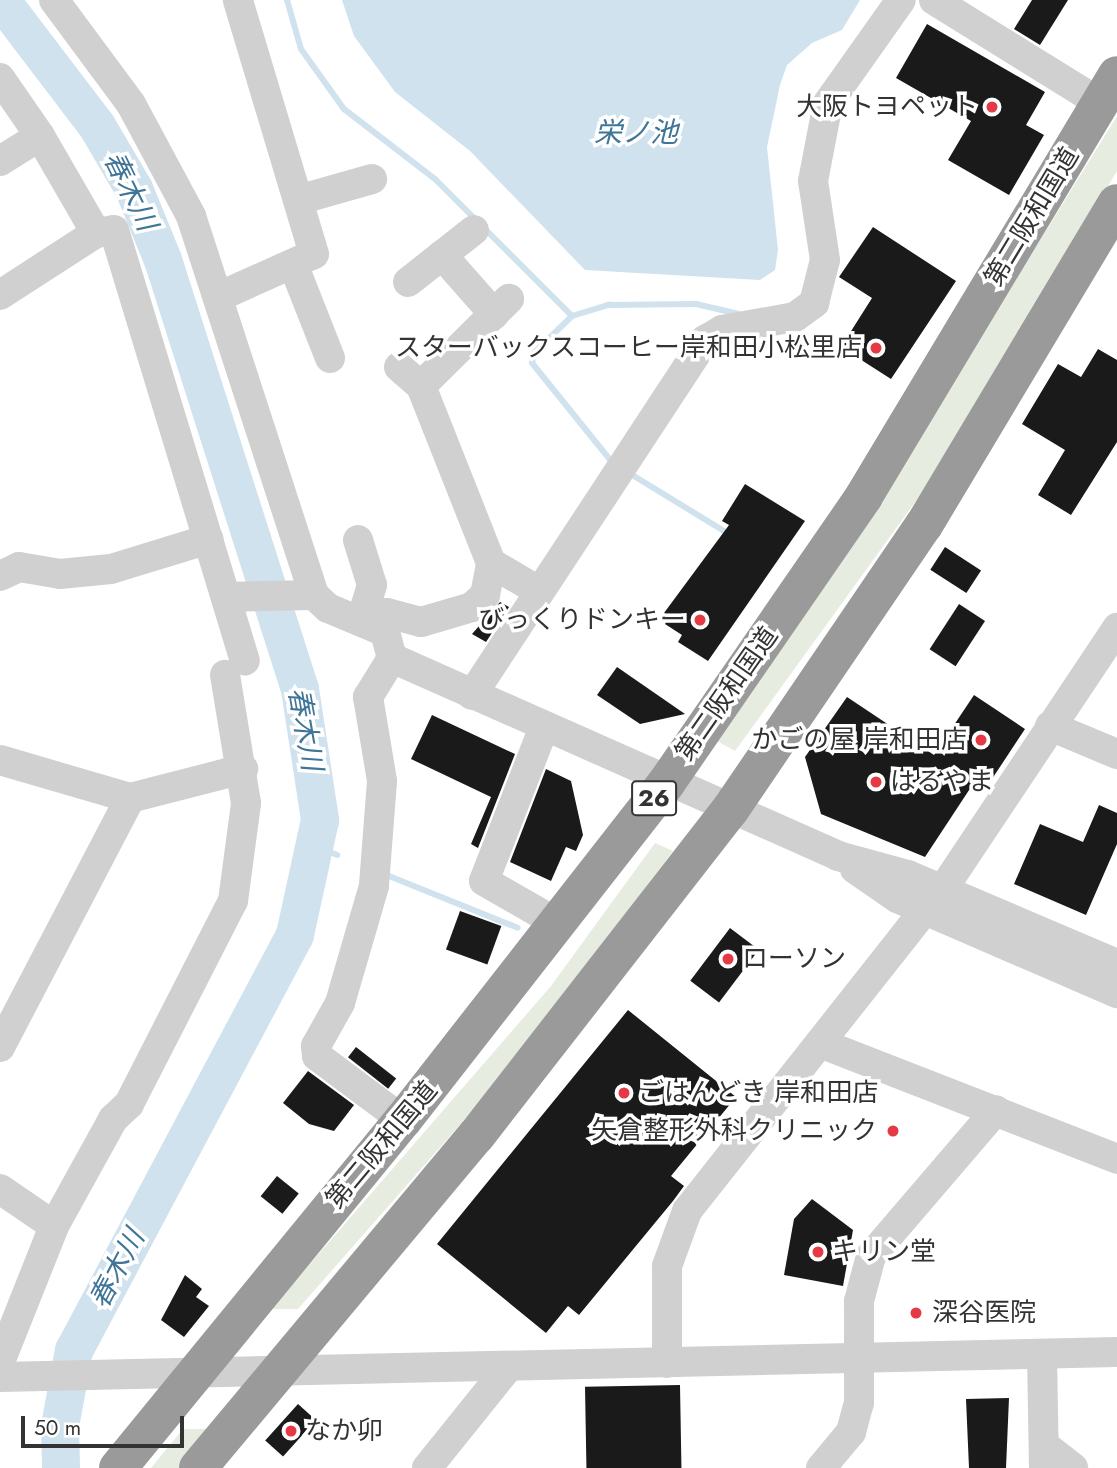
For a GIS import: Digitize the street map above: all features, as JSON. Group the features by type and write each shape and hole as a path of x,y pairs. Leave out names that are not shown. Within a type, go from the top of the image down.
{"highway":[{"name":"第二阪和国道","path":"118,1468 404,1121 667,782 864,496 1109,89"},
{"name":"26","path":"198,1468 476,1136 730,810 924,525 1117,203"}],"street":[{"path":"54,0 168,162 218,297 308,595"},
{"path":"218,297 314,254 238,0"},
{"path":"472,695 537,590 705,340 722,330 795,317 814,303 825,260 813,181 828,103 901,0"},
{"path":"934,0 1109,89"},
{"path":"0,78 40,136 96,233"},
{"path":"0,161 40,136"},
{"path":"298,200 372,178"},
{"path":"0,295 96,233 114,230 209,539 233,597 243,769 242,862 233,901 129,1104 113,1119 54,1226 0,1362"},
{"path":"408,282 474,230"},
{"path":"421,386 502,307 442,255"},
{"path":"293,264 330,358"},
{"path":"361,621 387,613 421,622 471,607 485,595 491,563 421,386 399,367"},
{"path":"1,574 19,567 60,574 111,569 209,539"},
{"path":"358,540 372,585 361,621"},
{"path":"491,563 537,590"},
{"path":"233,597 308,595 328,608 385,632 391,658 368,697 382,781 374,886 340,1003 316,1046 317,1056 404,1121"},
{"path":"667,1363 667,1266 687,1210 934,900 1117,628"},
{"path":"391,658 934,900 1117,993"},
{"path":"1050,726 1117,754"},
{"path":"544,727 484,881 557,923"},
{"path":"0,760 130,798 243,769"},
{"path":"0,1047 130,798"},
{"path":"934,900 1117,964"},
{"path":"820,1043 1117,1159"},
{"path":"821,1468 851,1432 859,1403 859,1301 872,1256 996,1110"},
{"path":"0,1189 54,1226"},
{"path":"13,1376 1117,1352"},
{"path":"1042,1354 1044,1456 1073,1468"},
{"path":"427,1468 509,1366"}],"shaded area":[{"path":"1117,116 1117,171 918,498 735,751 717,741 844,557"},
{"path":"655,843 673,851 507,1071 298,1309 271,1309 551,986"},
{"path":"183,1429 212,1429 181,1468 151,1468"}],"water":[{"name":"栄ノ池","path":"342,0 860,0 842,30 812,43 787,65 767,147 778,250 775,270 760,280 585,270 470,151 395,92 354,36"}],"building":[{"path":"1032,0 1068,0 1040,45 1014,29"},
{"name":"大阪トヨペット","path":"927,24 1045,92 1026,125 1044,135 1009,195 948,160 971,121 896,78"},
{"path":"873,227 956,281 891,379 841,347 872,298 839,277"},
{"path":"1098,349 1117,360 1117,442 1071,515 1038,495 1065,450 1022,424 1058,364 1081,377"},
{"path":"745,484 805,521 708,661 678,642 682,635 665,624 669,617 664,613 729,525 722,521"},
{"path":"945,547 981,570 966,593 930,570"},
{"path":"500,602 509,607 486,642 472,634"},
{"path":"959,604 985,621 956,666 930,649"},
{"path":"617,667 685,714 640,724 597,695"},
{"name":"はるやま","path":"974,695 1025,729 988,785 977,778 925,857 821,814 805,757 847,697 934,755"},
{"path":"432,715 515,754 478,848 471,844 491,797 411,759"},
{"path":"546,769 571,781 583,835 576,851 566,847 551,881 510,862"},
{"path":"1099,805 1117,813 1117,844 1086,915 1014,884 1040,824 1083,842"},
{"path":"460,911 501,926 487,965 446,950"},
{"name":"ローソン","path":"730,928 759,950 719,1002 690,981"},
{"path":"628,1010 736,1097 671,1176 684,1186 673,1201 579,1315 568,1306 546,1333 437,1244"},
{"path":"356,1047 396,1078 388,1089 348,1057"},
{"path":"308,1071 354,1105 334,1131 309,1124 283,1103"},
{"path":"277,1176 299,1194 282,1214 261,1196"},
{"name":"キリン堂","path":"812,1199 853,1230 843,1286 784,1275 794,1219"},
{"path":"185,1275 202,1289 196,1297 209,1306 184,1337 161,1320"},
{"path":"680,1385 681,1468 586,1468 585,1387"},
{"path":"1009,1398 1006,1468 969,1468 966,1399"},
{"name":"なか卯","path":"298,1404 316,1420 283,1456 265,1440"}],"waterway":[{"name":"春木川","path":"1,0 97,126 134,189 163,260 300,689 320,820 295,935 74,1350 60,1426 61,1468"},
{"path":"287,0 301,49 344,109 435,179 572,316 609,305 696,304 739,314"},
{"path":"572,316 534,353 532,363 612,462"},
{"path":"629,473 729,534"},
{"path":"314,846 337,855"},
{"path":"384,874 518,928"}],"place":[{"name":"大阪トヨペット","path":"992,107"},
{"name":"スターバックスコーヒー岸和田小松里店","path":"876,348"},
{"name":"びっくりドンキー","path":"700,620"},
{"name":"かごの屋 岸和田店","path":"981,740"},
{"name":"はるやま","path":"876,782"},
{"name":"ローソン","path":"728,959"},
{"name":"ごはんどき 岸和田店","path":"624,1093"},
{"name":"矢倉整形外科クリニック","path":"893,1131"},
{"name":"キリン堂","path":"818,1252"},
{"name":"深谷医院","path":"916,1313"},
{"name":"なか卯","path":"291,1431"}]}
